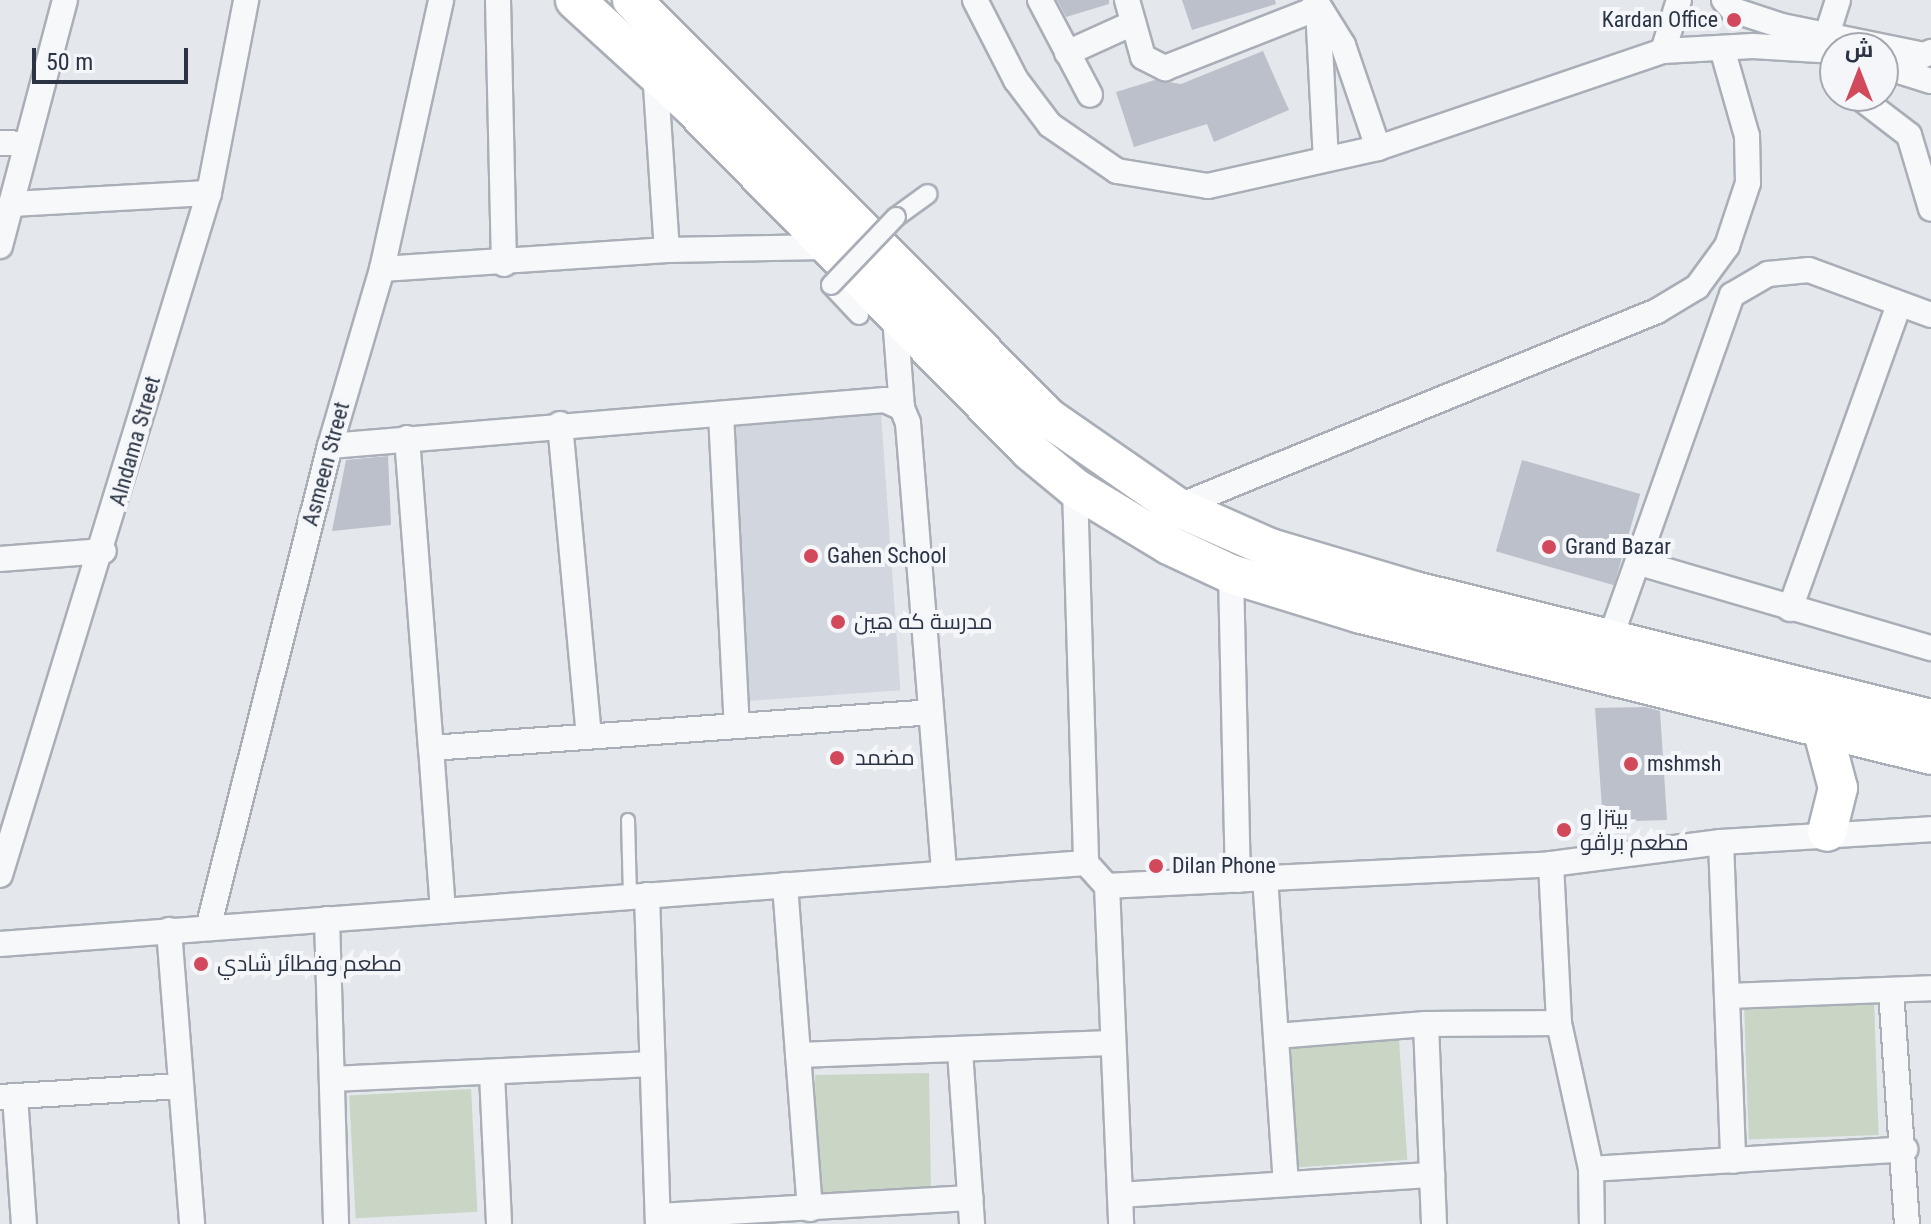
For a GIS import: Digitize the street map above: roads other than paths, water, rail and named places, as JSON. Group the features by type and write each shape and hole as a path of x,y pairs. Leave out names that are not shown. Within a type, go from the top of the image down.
{"main road":[{"path":"575,0 655,71 824,247 877,316 1075,488 1231,574 1361,614 1931,755"},
{"path":"632,0 1050,419 1177,507 1286,554 1609,642 1931,719"},
{"path":"1822,728 1838,788 1827,832"}],"street":[{"path":"0,246 65,0"},
{"name":"Alndama Street","path":"0,875 104,551 209,193 246,0"},
{"name":"Asmeen Street","path":"208,928 330,446 382,269 441,0"},
{"path":"498,0 504,264"},
{"path":"975,0 1016,80 1050,125 1117,171 1208,186 1378,148 1663,51 1819,49"},
{"path":"1040,0 1090,95"},
{"path":"1663,51 1679,0"},
{"path":"1724,0 1733,10 1819,45"},
{"path":"1832,32 1838,0"},
{"path":"1317,4 1326,159"},
{"path":"1067,53 1129,12 1143,57 1165,68 1317,4"},
{"path":"1317,4 1343,45 1378,148"},
{"path":"1177,507 1657,311 1697,287 1727,246 1748,183 1747,136 1722,48"},
{"path":"1899,53 1924,55 1931,52"},
{"path":"655,71 667,250"},
{"path":"1899,71 1931,81"},
{"path":"1879,112 1909,135 1931,209"},
{"path":"0,143 26,144"},
{"path":"11,204 209,193"},
{"path":"928,194 896,217 831,285 877,316 908,423 944,874"},
{"path":"382,269 504,264 667,250 824,247"},
{"path":"1609,642 1640,563 1732,295 1768,274 1809,270 1931,315"},
{"path":"1790,609 1899,304"},
{"path":"330,446 560,424 885,400 902,408"},
{"path":"721,414 737,726"},
{"path":"560,424 589,734"},
{"path":"407,438 443,911"},
{"path":"1075,488 1086,863 1107,886 1121,1224"},
{"path":"0,559 104,551"},
{"path":"1640,563 1931,648"},
{"path":"1231,574 1238,880"},
{"path":"431,748 589,734 929,712"},
{"path":"1107,886 1551,864 1827,832 1931,829"},
{"path":"1721,842 1733,1161"},
{"path":"0,944 1086,863"},
{"path":"1551,864 1559,1023 1591,1169 1592,1224"},
{"path":"1265,877 1286,1183"},
{"path":"785,885 810,1209"},
{"path":"638,896 651,1064 658,1220 970,1198"},
{"path":"327,919 336,1224"},
{"path":"169,930 178,1086 192,1224"},
{"path":"1727,996 1931,988"},
{"path":"1891,990 1905,1149 1907,1224"},
{"path":"1276,1036 1426,1024 1559,1023"},
{"path":"1426,1024 1434,1224"},
{"path":"798,1055 1112,1043"},
{"path":"960,1051 972,1224"},
{"path":"333,1079 492,1074 651,1064"},
{"path":"492,1074 499,1224"},
{"path":"24,1224 8,1097 178,1086"},
{"path":"1591,1169 1905,1149"},
{"path":"1120,1195 1432,1175"}],"lane":[{"path":"628,820 638,896"}],"place":[{"name":"Kardan Office","path":"1734,20"},
{"name":"Grand Bazar","path":"1549,547"},
{"name":"Gahen School","path":"811,556"},
{"name":"مدرسة كه هين","path":"838,622"},
{"name":"مضمد","path":"837,758"},
{"name":"mshmsh","path":"1631,764"},
{"name":"بيتزا و مطعم براڤو","path":"1564,830"},
{"name":"Dilan Phone","path":"1156,866"},
{"name":"مطعم وفطائر شادي","path":"201,964"}]}
